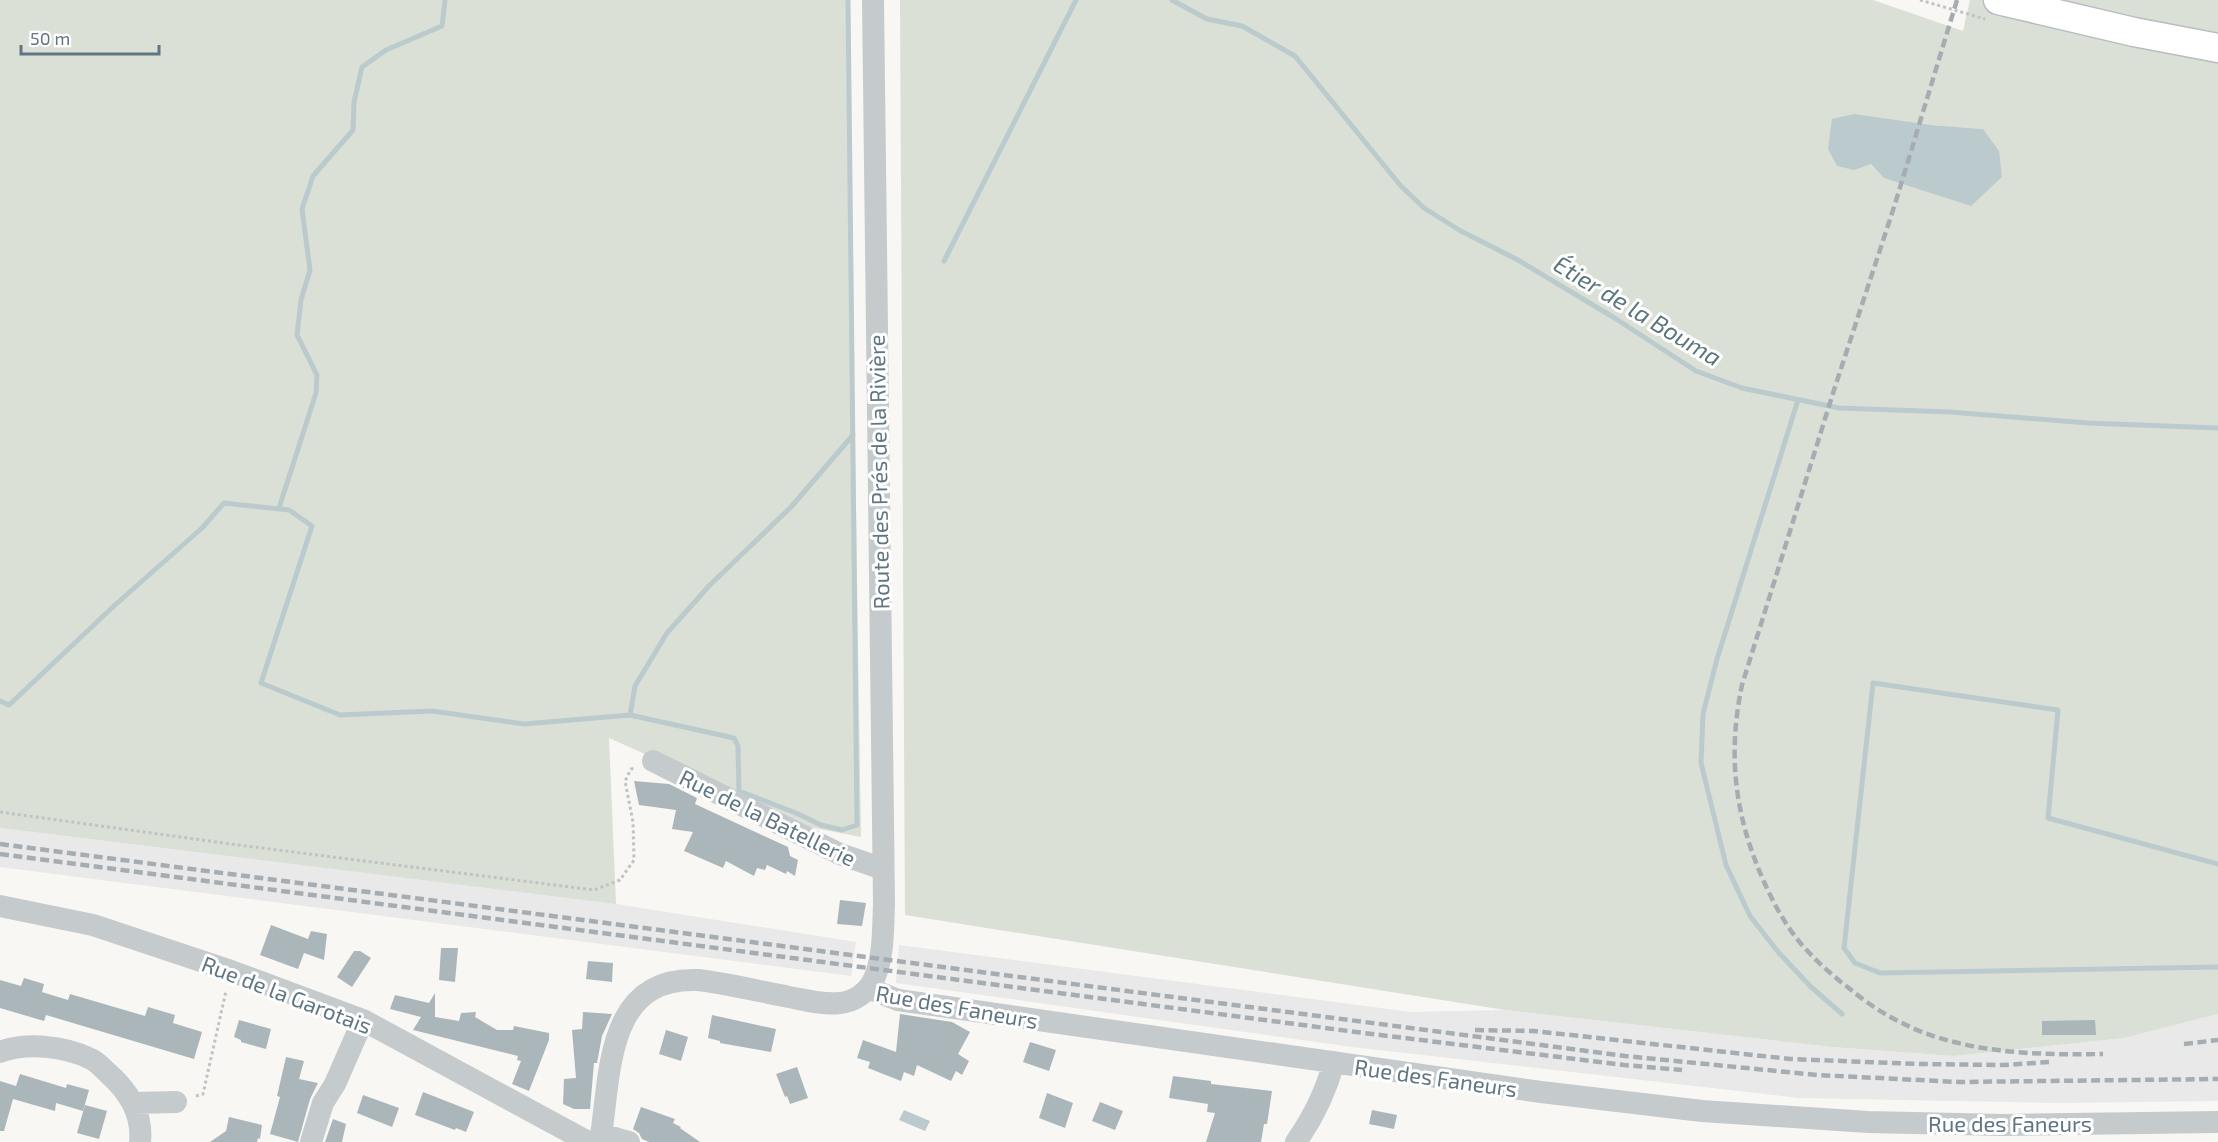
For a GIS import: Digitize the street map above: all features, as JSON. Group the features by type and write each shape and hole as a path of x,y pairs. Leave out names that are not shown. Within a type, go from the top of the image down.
{"main road":[{"path":"1998,0 2134,32 2218,48"}],"street":[{"name":"Route des Prés de la Rivière","path":"868,988 877,968 881,944 883,869 873,0"},
{"name":"Rue de la Batellerie","path":"653,761 840,854 883,869"},
{"name":"Rue de la Garotais","path":"0,906 93,925 231,971 363,1020 597,1139 629,1142"},
{"name":"Rue des Faneurs","path":"597,1139 610,1062 621,1023 645,995 667,984 685,980 718,982 838,1004 854,999 868,988 898,1000 1541,1092 1702,1111 2004,1133 2218,1122"},
{"path":"311,1142 323,1103 335,1084 363,1020"},
{"path":"0,1052 9,1049 66,1049 93,1059 121,1085 134,1103 142,1126 140,1142"},
{"path":"1296,1142 1310,1122 1334,1062"},
{"path":"134,1103 176,1102"}],"path":[{"path":"0,812 237,845 594,890 620,880 634,860 633,822 626,781 631,769 653,761"},
{"path":"176,1102 202,1094 231,971"}],"shaded area":[{"path":"0,0 848,0 861,837 809,827 609,738 616,904 0,828"},
{"path":"900,0 1873,0 1963,31 1970,0 2218,0 2218,1014 2124,1038 1954,1056 1832,1047 1505,1010 905,915","holes":["1931,125 1983,129 1885,178 1871,164"]},
{"path":"1854,114 1931,125 1983,129 1999,151 2002,177 1971,206 1884,178 1871,164 1854,170 1837,166 1828,149 1832,119"},
{"path":"0,828 616,904 856,942 851,976 0,867"},
{"path":"899,945 1411,1012 1505,1010 1832,1047 1954,1056 2124,1038 2218,1014 2218,1101 2059,1103 1799,1098 1352,1047 896,983"},
{"path":"904,1110 930,1121 925,1131 899,1120"}],"building":[{"path":"634,781 669,784 697,798 695,804 788,847 790,856 798,860 795,876 767,865 765,870 757,868 754,876 726,861 723,868 684,851 693,832 672,829 676,810 639,805"},
{"path":"840,900 866,903 862,926 837,924"},
{"path":"271,925 308,939 311,931 327,934 324,960 304,953 298,969 260,955"},
{"path":"441,948 458,948 455,982 439,980"},
{"path":"354,951 360,951 371,958 352,987 337,977"},
{"path":"588,961 613,963 612,982 586,979"},
{"path":"24,978 44,984 42,992 68,1000 70,994 145,1016 148,1007 175,1015 173,1023 202,1032 194,1059 46,1015 44,1021 0,1008 0,980 21,986"},
{"path":"435,993 435,1017 459,1021 461,1013 476,1012 475,1017 497,1030 513,1030 514,1026 549,1033 549,1040 529,1091 512,1084 521,1061 517,1060 518,1056 413,1030 421,1017 390,1009 395,995 429,1003"},
{"path":"583,1012 612,1014 602,1036 597,1063 594,1063 590,1109 574,1109 563,1104 564,1079 576,1078 572,1030 582,1029"},
{"path":"900,1014 952,1022 970,1032 958,1054 969,1061 962,1075 956,1071 951,1081 917,1065 914,1076 904,1072 901,1081 868,1068 870,1062 857,1058 863,1040 896,1052"},
{"path":"712,1015 776,1029 771,1052 720,1043 720,1041 708,1038"},
{"path":"239,1020 271,1029 266,1049 241,1042 234,1037"},
{"path":"2095,1020 2096,1035 2042,1035 2042,1021"},
{"path":"666,1030 688,1037 681,1061 659,1054"},
{"path":"1030,1042 1056,1050 1049,1071 1023,1062"},
{"path":"286,1057 304,1061 299,1079 318,1083 310,1099 298,1142 270,1134 280,1097 277,1096"},
{"path":"797,1067 808,1098 790,1104 776,1074"},
{"path":"20,1074 66,1088 67,1084 89,1090 83,1111 56,1103 55,1111 13,1099 4,1131 0,1131 0,1081 16,1086"},
{"path":"1173,1076 1211,1081 1211,1084 1272,1091 1267,1124 1264,1124 1261,1142 1206,1142 1215,1113 1207,1112 1208,1104 1169,1098"},
{"path":"423,1092 474,1112 466,1132 415,1115"},
{"path":"1047,1093 1073,1103 1065,1128 1039,1118"},
{"path":"363,1095 399,1108 392,1127 357,1113"},
{"path":"1100,1102 1123,1111 1115,1130 1092,1121"},
{"path":"85,1105 107,1111 99,1139 77,1133"},
{"path":"641,1107 675,1119 673,1123 700,1142 649,1142 642,1139 633,1129"},
{"path":"1372,1110 1397,1115 1394,1129 1369,1124"},
{"path":"229,1117 262,1125 260,1139 258,1138 257,1142 210,1142 226,1131"},
{"path":"333,1119 346,1124 342,1142 325,1142"}],"waterway":[{"path":"279,508 316,393 317,375 297,335 301,300 310,270 302,209 313,176 353,130 354,102 362,67 386,50 442,26 445,0"},
{"path":"0,701 9,705 115,605 202,528 224,503 289,510 312,526 261,683 340,715 432,711 524,724 630,715 734,738 738,746 739,791 821,825 842,830 857,825 848,0"},
{"path":"944,261 1076,0"},
{"name":"Étier de la Bouma","path":"1172,0 1207,19 1242,26 1295,56 1400,185 1424,208 1459,230 1518,260 1613,317 1696,371 1742,388 1839,408 1950,412 2088,423 2218,428"},
{"path":"1798,400 1717,659 1703,714 1701,763 1726,865 1750,916 1779,953 1810,986 1842,1014"},
{"path":"630,715 635,686 667,633 709,586 791,507 853,435"},
{"path":"2218,864 2048,818 2058,710 1873,683 1844,948 1855,963 1880,973 2218,967"}],"railway":[{"path":"1957,0 1895,204 1742,685 1735,737 1737,786 1741,811 1755,859 1782,917 1814,958 1860,997 1902,1023 1924,1033 1957,1043 2019,1052 2103,1054"},
{"path":"0,844 1625,1056 1817,1075 1959,1082 2218,1079"},
{"path":"0,854 1356,1032 1682,1070"},
{"path":"1475,1030 1534,1031 1790,1059 1918,1064 2005,1065 2049,1062"},
{"path":"2184,1044 2218,1040"}]}
